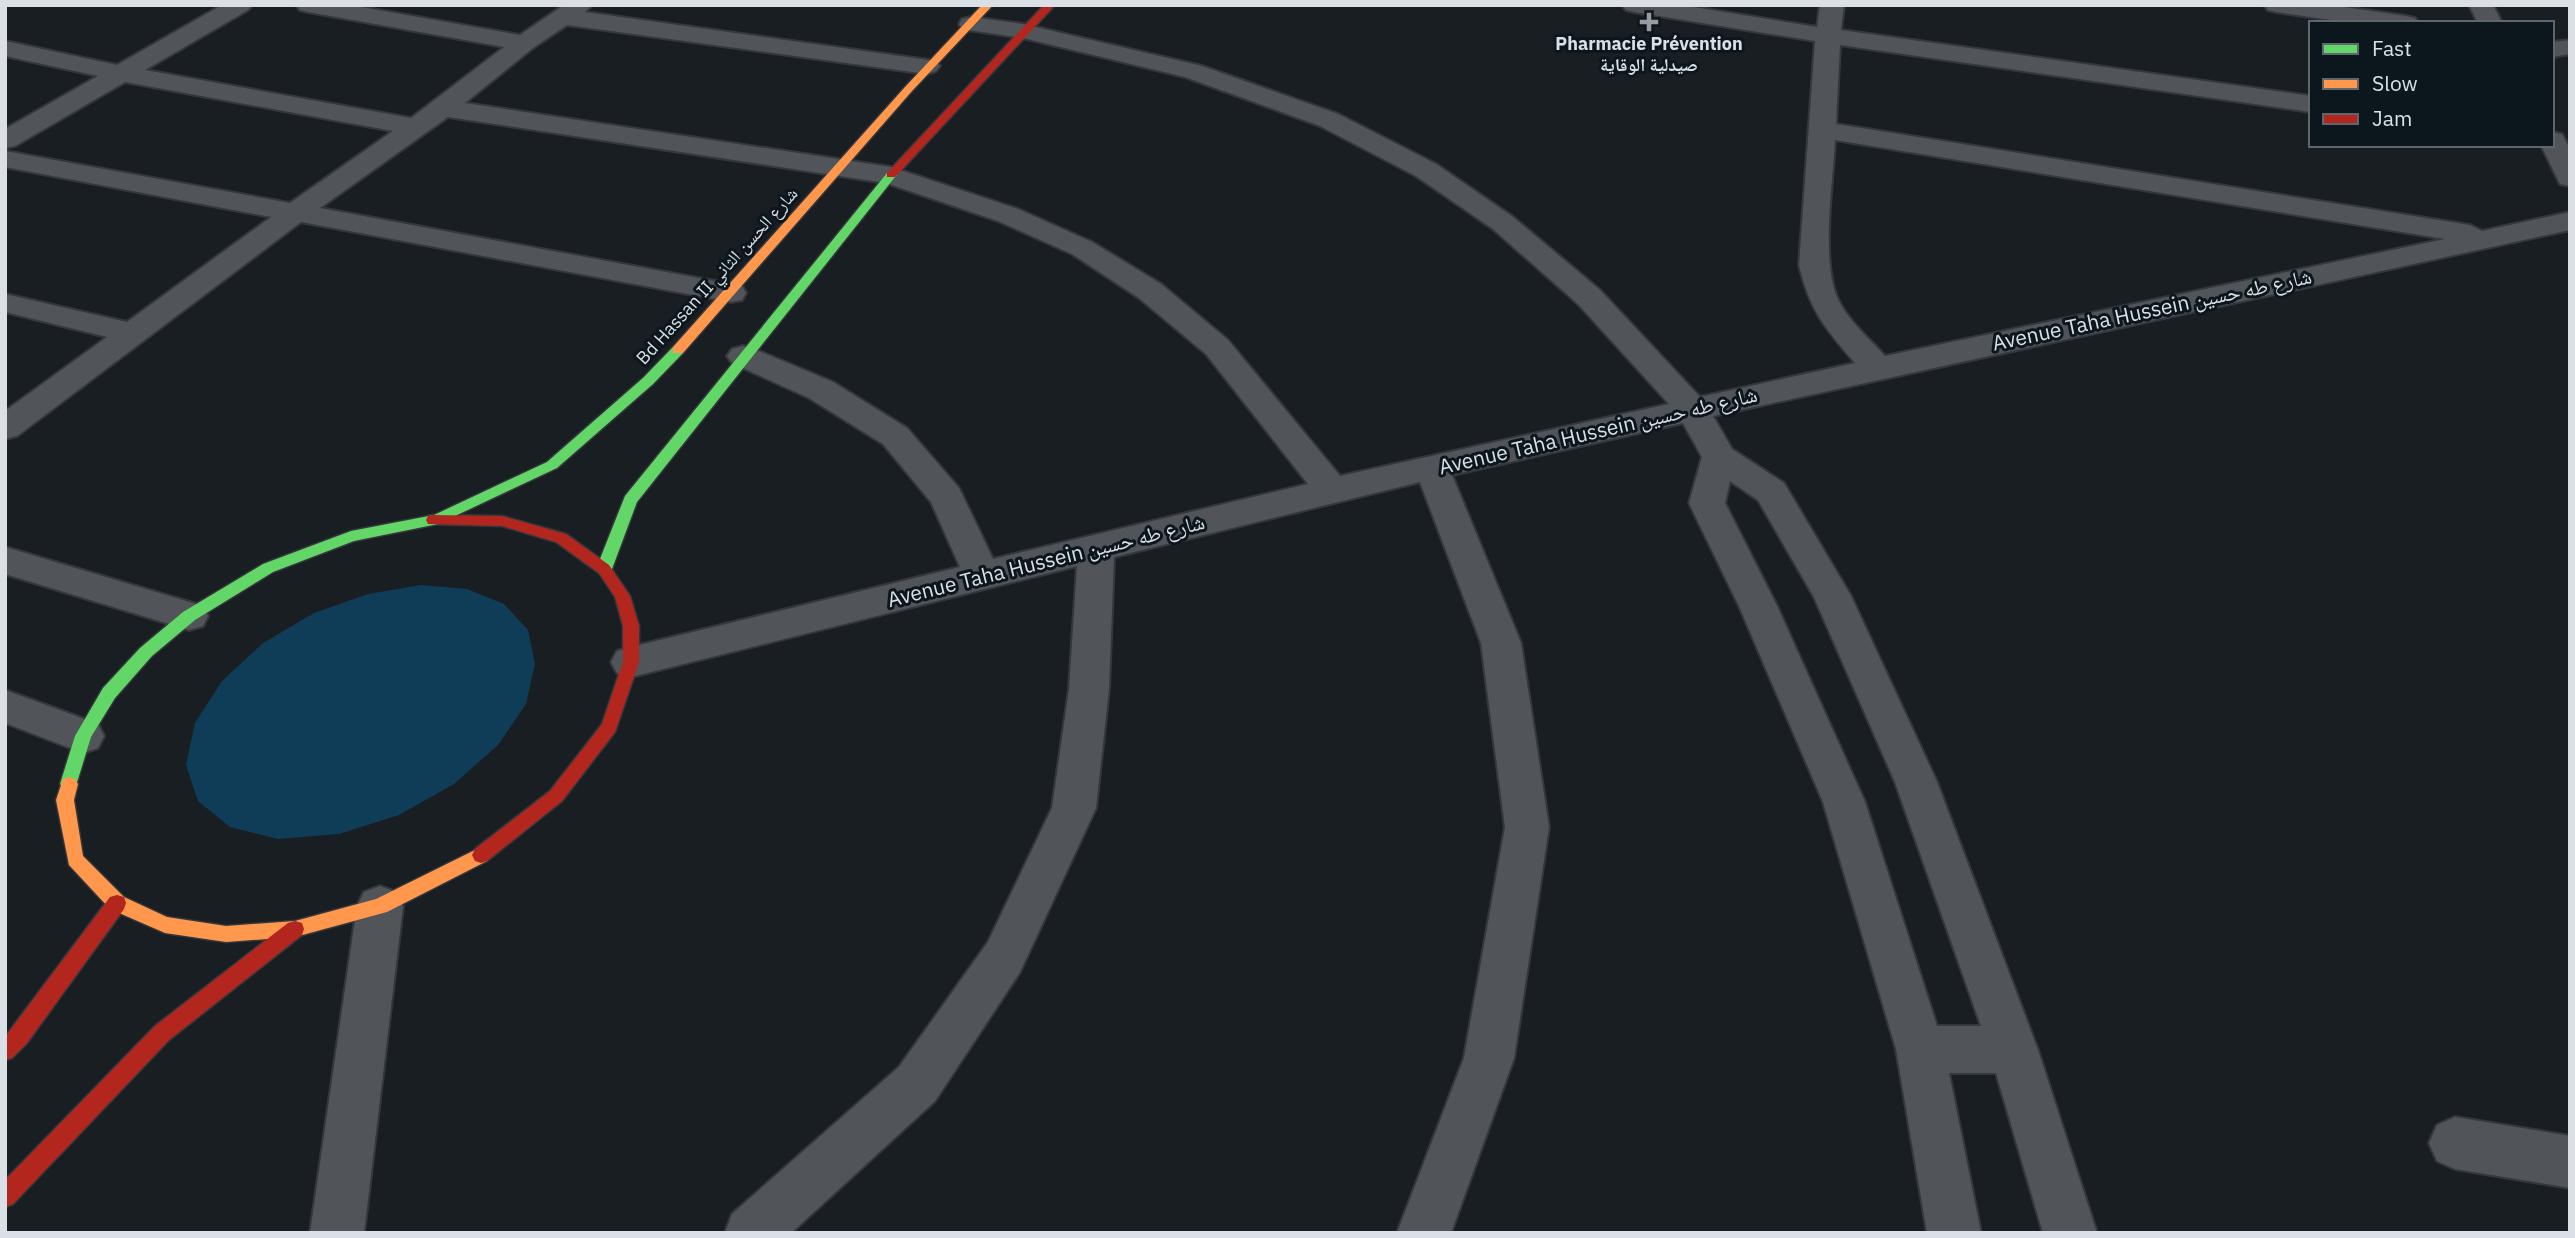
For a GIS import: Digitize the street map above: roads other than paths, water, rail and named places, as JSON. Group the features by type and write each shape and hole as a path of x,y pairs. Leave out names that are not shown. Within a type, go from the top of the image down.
{"street":[{"path":"5,140 240,5"},
{"path":"308,5 524,43"},
{"path":"604,569 630,500 743,356 891,175 1049,5"},
{"path":"1634,5 1828,36 2309,104"},
{"path":"1832,5 1814,265 1822,297 1838,324 1878,368"},
{"path":"2276,5 2392,21"},
{"path":"2481,5 2489,21"},
{"path":"5,428 296,212 443,108 524,43 573,11 927,66"},
{"path":"979,14 1023,31 1193,71 1329,120 1426,170 1503,223 1589,297 1694,411 1719,457 1771,492 1832,596 1916,782 2014,1050 2070,1233"},
{"name":"Bd Hassan II شارع الحسن الثاني","path":"432,520 552,465 648,381 731,293 927,66 979,14"},
{"path":"5,48 119,73 415,127"},
{"path":"443,108 891,175 1008,215 1083,248 1150,291 1217,347 1332,491"},
{"path":"1822,130 2493,238"},
{"path":"2554,144 2570,178"},
{"path":"5,159 731,293"},
{"name":"Avenue Taha Hussein شارع طه حسين","path":"631,662 1432,468 1878,368 2570,221"},
{"path":"5,303 134,333"},
{"path":"743,356 821,390 895,436 946,497 983,576"},
{"path":"1719,457 1707,503 1758,606 1844,802 1920,1049 1954,1233"},
{"path":"1424,1233 1489,1058 1527,827 1501,643 1432,468"},
{"path":"432,520 502,522 561,538 604,569 622,596 631,626 631,662 609,727 556,796 477,858 380,906 295,929 226,934 165,925 117,903 75,859 65,800 83,736 109,693 146,652 188,615 268,568 351,536 432,520"},
{"path":"751,1233 917,1084 1004,957 1074,808 1089,690 1096,550"},
{"path":"5,560 188,615"},
{"path":"5,706 83,736"},
{"path":"5,1051 20,1036 117,903"},
{"path":"337,1233 380,906"},
{"path":"5,1196 162,1033 295,929"},
{"path":"1920,1049 2014,1050"},
{"path":"2455,1143 2570,1162"}],"place":[{"name":"Pharmacie Prévention صيدلية الوقاية","path":"1649,22"}]}
